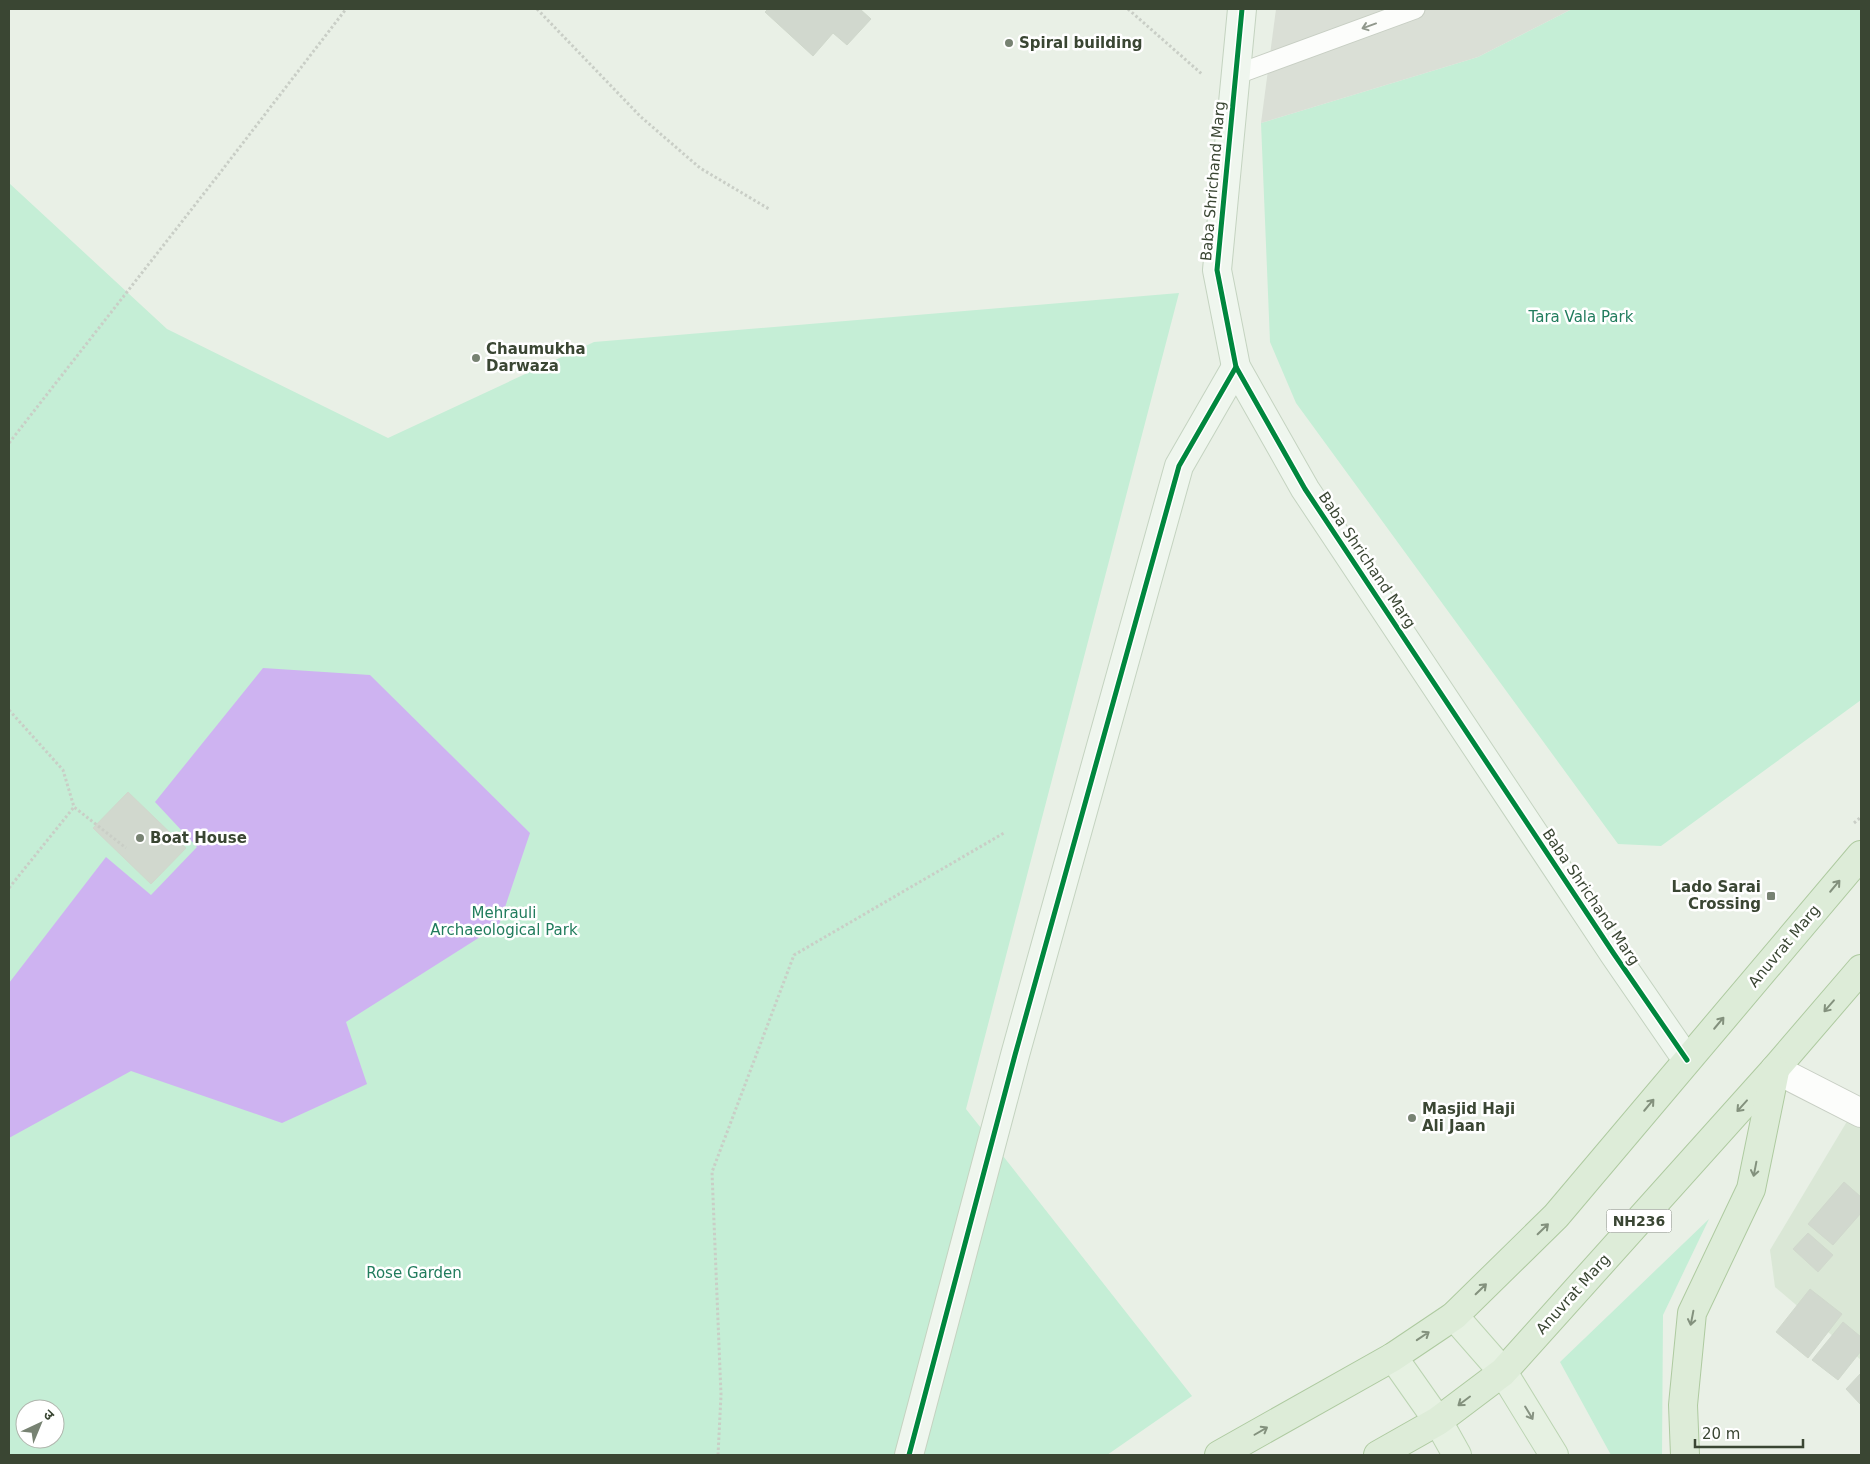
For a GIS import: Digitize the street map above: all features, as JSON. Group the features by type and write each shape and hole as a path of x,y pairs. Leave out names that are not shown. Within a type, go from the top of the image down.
{"highway":[{"name":"Anuvrat Marg","path":"1219,1455 1393,1356 1454,1316 1556,1216 1861,855"},
{"name":"Anuvrat Marg","path":"1378,1455 1438,1421 1503,1372 1775,1070 1861,969"},
{"path":"1685,1455 1683,1405 1692,1313 1751,1189 1775,1070"}],"main road":[{"path":"1454,1316 1503,1372 1554,1455"},
{"path":"1393,1356 1438,1421 1457,1455"}],"street":[{"name":"Baba Shrichand Marg","path":"1242,9 1217,270 1236,367 1305,489 1614,954 1687,1060"},
{"path":"909,1455 1012,1064 1178,466 1236,367"},
{"path":"1775,1070 1861,1113"}],"lane":[{"path":"1236,75 1415,9"}],"path":[{"path":"9,443 346,9"},
{"path":"537,9 641,117 700,168 769,209"},
{"path":"1128,9 1233,102"},
{"path":"9,710 63,770 74,807 126,848"},
{"path":"9,888 74,807"},
{"path":"718,1455 721,1395 712,1172 794,955 1004,833"}],"shaded area":[{"path":"1276,9 1572,9 1478,57 1261,123"},
{"path":"263,668 370,675 530,833 499,925 346,1022 367,1084 282,1123 131,1071 9,1138 9,983 106,857 151,895 197,847 155,802"},
{"path":"1861,1098 1861,1360 1775,1287 1770,1250"}],"green space":[{"name":"Tara Vala Park","path":"1572,9 1861,9 1861,700 1661,846 1618,844 1296,403 1270,342 1261,123 1478,57"},
{"name":"Mehrauli Archaeological Park","path":"9,183 167,329 388,438 594,342 1179,293 966,1109 1192,1396 1107,1455 9,1455"},
{"path":"1709,1219 1663,1315 1662,1455 1611,1455 1560,1362"}],"building":[{"path":"768,9 860,9 871,19 847,45 833,33 813,56 765,12"},
{"name":"Boat House","path":"128,792 186,848 151,884 93,828"},
{"path":"1844,1182 1861,1197 1861,1213 1833,1245 1808,1224"},
{"path":"1808,1233 1833,1255 1818,1272 1793,1249"},
{"path":"1810,1289 1842,1314 1808,1358 1776,1332"},
{"path":"1843,1322 1861,1337 1861,1351 1838,1380 1812,1360"},
{"path":"1861,1373 1861,1405 1846,1389"}],"cycle path":[{"path":"1242,9 1217,270 1236,367 1305,489 1614,954 1687,1060"},
{"path":"909,1455 1015,1055 1179,466 1236,367"}],"place":[{"name":"Spiral building","path":"1009,43"},
{"name":"Chaumukha Darwaza","path":"476,358"},
{"name":"Boat House","path":"140,838"},
{"name":"Lado Sarai Crossing","path":"1771,896"},
{"name":"Masjid Haji Ali Jaan","path":"1412,1118"}],"park label":[{"name":"Rose Garden","path":"414,1273"}]}
